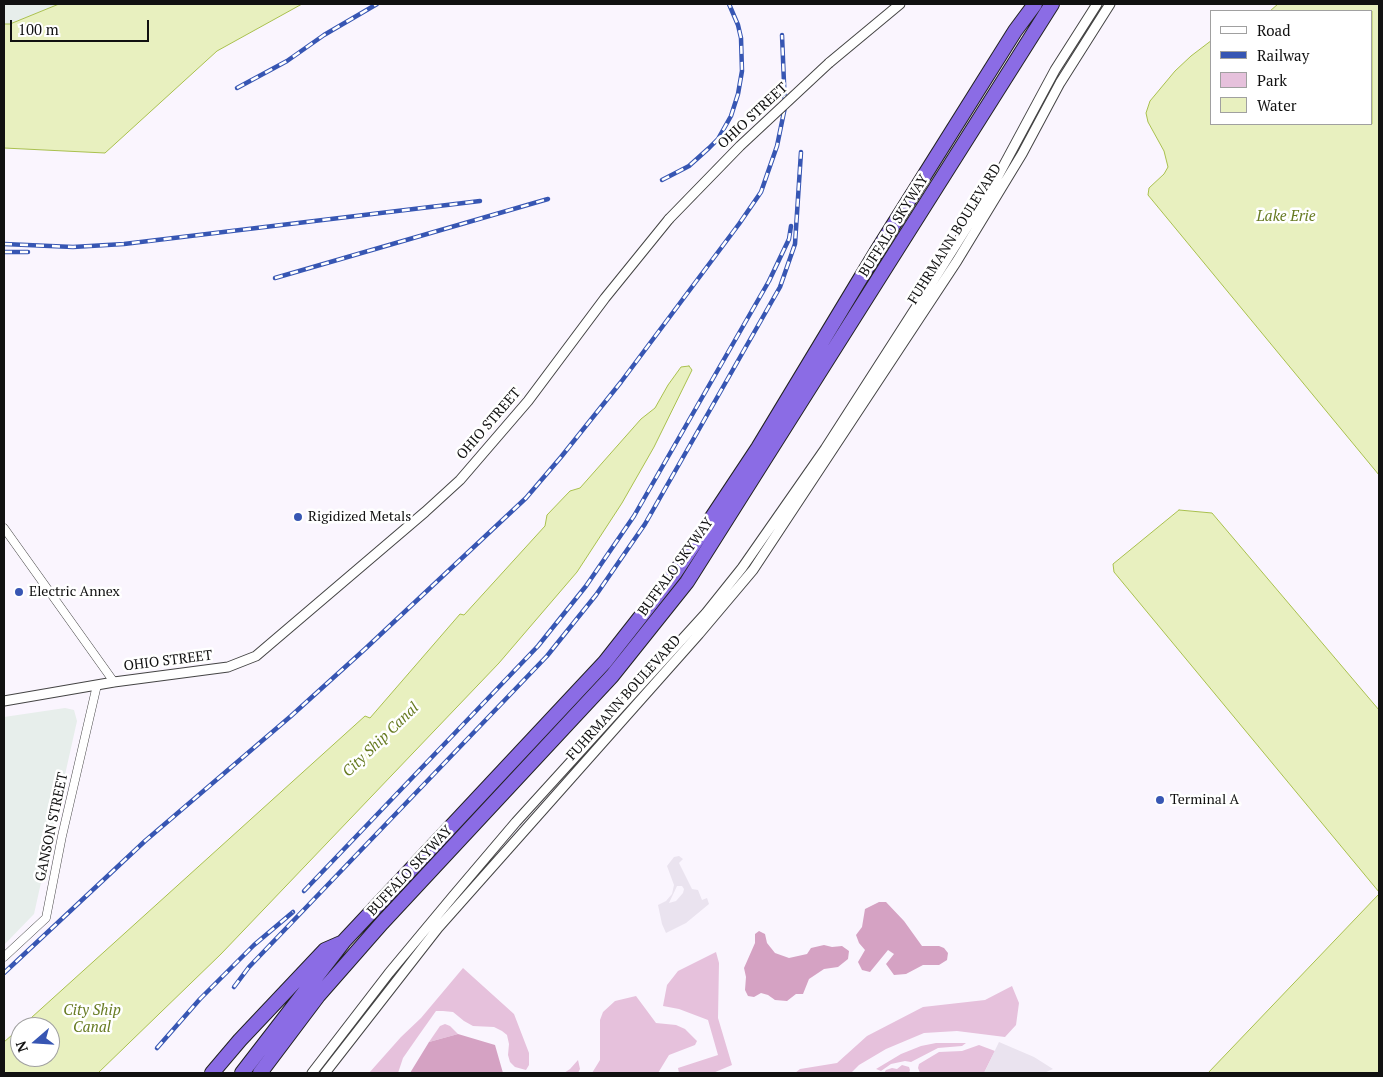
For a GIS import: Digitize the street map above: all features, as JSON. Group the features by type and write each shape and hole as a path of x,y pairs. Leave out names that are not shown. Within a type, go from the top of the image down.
{"highway":[{"name":"BUFFALO SKYWAY","path":"260,1073 318,996 421,881 427,864 605,662 675,573 758,448 877,252 1015,31 1035,4"},
{"name":"BUFFALO SKYWAY","path":"242,1073 344,941 410,871 427,864 612,676 687,582 1052,4"},
{"path":"212,1073 246,1033 325,950 344,941"},
{"path":"272,1073 318,996"}],"street":[{"name":"OHIO STREET","path":"4,701 114,682 228,667 256,656 460,480 528,401 605,298 669,219 740,146 829,64 900,4"},
{"name":"FUHRMANN BOULEVARD","path":"312,1073 389,972 705,627 753,570 991,188 1055,70 1097,4"},
{"name":"FUHRMANN BOULEVARD","path":"812,473 956,261 1022,154 1060,83 1110,4"},
{"path":"1012,149 1022,154"},
{"path":"4,528 114,682"},
{"name":"GANSON STREET","path":"4,957 46,918 62,836 97,685"},
{"name":"FUHRMANN BOULEVARD","path":"325,1073 434,925"}],"shaded area":[{"path":"4,4 59,4 10,24 4,24"},
{"path":"65,708 74,710 77,721 34,914 4,945 4,717"},
{"path":"679,856 683,859 679,863 692,889 698,890 702,900 707,898 709,904 686,923 666,933 658,905 666,901 672,894 674,885 667,866 674,857","holes":["677,886 682,886 684,889 683,893 676,901 669,903"]},
{"path":"879,902 886,902 904,921 922,946 939,946 944,948 948,953 947,960 939,965 923,965 906,974 894,975 886,964 894,954 888,950 870,972 862,970 858,962 865,950 859,943 856,935 862,927 865,909"},
{"path":"759,931 765,934 767,943 775,953 789,958 807,954 811,948 824,945 832,947 842,946 849,951 848,959 838,967 824,969 809,979 803,994 796,994 787,1001 775,1000 761,993 754,997 748,996 745,990 746,977 744,968 755,943 755,934"},
{"path":"458,1034 495,1045 503,1073 410,1073 429,1042"},
{"path":"999,1042 1034,1057 1053,1069 1044,1073 984,1073"}],"green space":[{"path":"716,952 719,963 718,1018 732,1065 713,1073 679,1073 678,1068 718,1055 708,1020 679,1009 663,1006 667,985 678,971"},
{"path":"463,968 514,1014 529,1053 529,1065 526,1070 515,1067 510,1062 507,1035 502,1031 494,1027 473,1026 453,1012 436,1011 403,1058 398,1073 369,1073 421,1018"},
{"path":"1012,986 1019,1003 1016,1025 1005,1037 957,1031 924,1033 886,1049 859,1065 851,1073 795,1073 800,1069 837,1063 867,1036 923,1007 985,1000"},
{"path":"636,996 656,1023 676,1025 685,1029 697,1041 695,1045 669,1055 658,1073 592,1073 600,1060 600,1020 603,1012 615,1001"},
{"path":"445,1024 458,1034 429,1042 440,1026"},
{"path":"936,1043 966,1043 962,1046 938,1048 911,1062 905,1061 891,1064 881,1071 876,1069 901,1054 921,1046"},
{"path":"979,1045 995,1051 984,1073 920,1073 919,1064 939,1052 962,1051"},
{"path":"578,1060 580,1069 578,1073 564,1073 570,1069"},
{"path":"902,1065 909,1067 909,1073 884,1073 886,1070 897,1069"}],"water":[{"path":"59,4 302,4 217,51 105,153 4,148 4,24 10,24"},
{"name":"Lake Erie","path":"1278,4 1379,4 1379,475 1148,195 1149,188 1164,174 1168,167 1164,151 1148,122 1146,113 1150,101 1175,71 1210,42 1210,125 1373,125 1373,10 1271,10"},
{"name":"City Ship Canal","path":"689,366 692,370 654,447 622,503 577,572 499,663 221,954 98,1073 4,1073 4,1042 10,1037 10,1067 60,1067 60,1017 32,1017 365,716 370,718 460,614 464,615 545,526 547,515 570,491 580,488 641,419 655,408 681,367"},
{"path":"1179,510 1212,513 1379,710 1379,892 1114,572 1113,564"},
{"path":"1379,894 1379,1073 1208,1073"}],"railway":[{"path":"237,88 287,61 324,35 377,4"},
{"path":"662,180 689,166 709,148 718,139 731,116 738,94 742,71 741,38 729,4"},
{"path":"4,973 145,841 291,716 365,649 526,498 561,457 621,382 761,192 777,146 785,107 782,35"},
{"path":"234,987 249,967 547,656 596,595 645,524 780,287 795,244 801,152"},
{"path":"275,278 548,199"},
{"path":"4,244 73,247 124,244 480,201"},
{"path":"304,891 538,646 586,586 634,516 769,281 789,239 791,226"},
{"path":"4,252 28,252"},
{"path":"157,1048 200,999 254,945 293,912"}],"place":[{"name":"Rigidized Metals","path":"298,517"},
{"name":"Electric Annex","path":"19,592"},
{"name":"Terminal A","path":"1160,800"}]}
